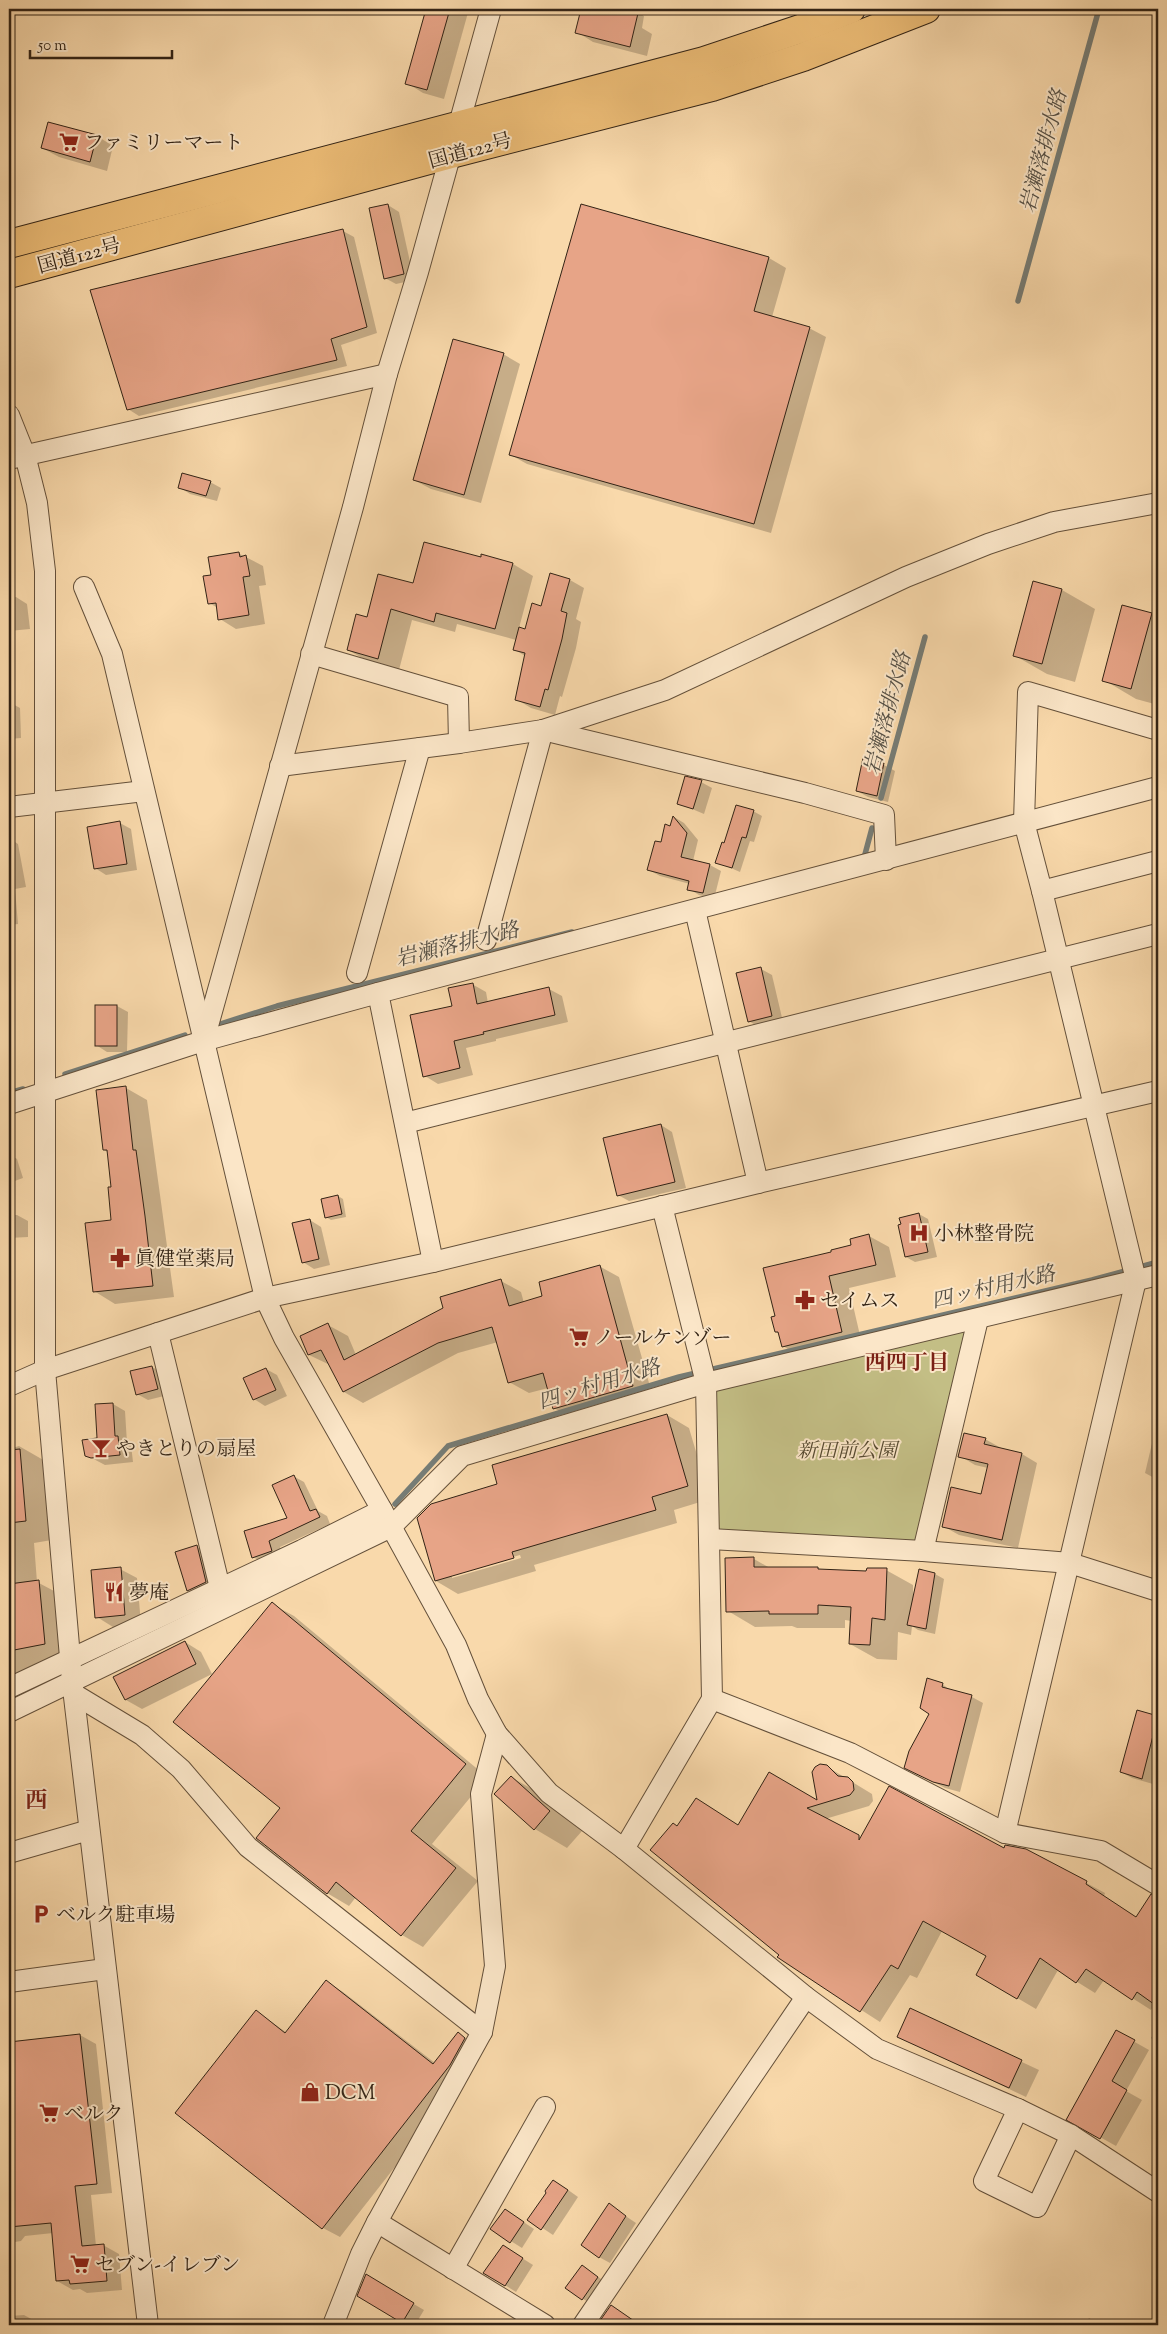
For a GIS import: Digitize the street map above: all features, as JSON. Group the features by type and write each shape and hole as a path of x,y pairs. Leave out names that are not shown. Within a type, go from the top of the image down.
{"highway":[{"name":"国道122号","path":"9,244 458,127 704,60 851,9"},
{"name":"国道122号","path":"9,274 451,154 712,87 802,57 926,9"}],"street":[{"path":"203,1041 387,374 491,9"},
{"path":"17,457 387,374"},
{"path":"9,415 17,457 37,503 45,571 45,1370 70,1660 104,1969 148,2325"},
{"path":"280,766 459,744 543,730 665,690 906,577 988,544 1054,522 1158,503"},
{"path":"84,587 112,654 265,1298 284,1338 387,1518 456,1646 478,1699 497,1734 549,1793 624,1849 806,1997 877,2049 1018,2109 1071,2135 1158,2192"},
{"path":"311,654 458,697 459,744"},
{"path":"1005,1833 1136,1280 1024,822 1028,692 1158,730"},
{"path":"543,730 805,793 884,815 886,860"},
{"path":"486,940 543,730"},
{"path":"357,973 420,748"},
{"path":"9,1104 203,1041 1158,787"},
{"path":"9,807 144,791"},
{"path":"1042,891 1158,861"},
{"path":"695,910 758,1183"},
{"path":"405,1123 1158,934"},
{"path":"378,993 433,1262"},
{"path":"9,1386 45,1370 265,1298 433,1262 758,1183 1158,1091"},
{"path":"624,1849 712,1699 706,1383 662,1206"},
{"path":"9,1712 73,1687 387,1518 462,1456 706,1383 1158,1275"},
{"path":"923,1551 978,1319"},
{"path":"158,1333 220,1588"},
{"path":"9,1688 302,1550 387,1518"},
{"path":"710,1539 923,1551 1070,1563 1158,1591"},
{"path":"73,1687 142,1735 181,1769 248,1847 482,2032"},
{"path":"712,1699 850,1753 1005,1833 1101,1851 1158,1885"},
{"path":"333,2325 361,2254 377,2222 482,2032 495,1966 482,1794 497,1734"},
{"path":"9,1853 89,1830"},
{"path":"9,1982 104,1969"},
{"path":"583,2325 806,1997"},
{"path":"453,2269 546,2107"},
{"path":"1018,2109 984,2181 1037,2207 1071,2135"},
{"path":"377,2222 545,2325"}],"green space":[{"name":"新田前公園","path":"978,1319 923,1551 710,1539 706,1383"}],"building":[{"path":"426,9 450,9 427,90 405,84"},
{"path":"581,9 639,9 630,47 575,33"},
{"name":"ファミリーマート","path":"48,122 97,135 90,162 41,148"},
{"path":"388,204 404,274 384,279 369,208"},
{"path":"581,204 769,257 754,311 810,327 754,524 509,455"},
{"path":"343,229 367,327 331,339 337,360 127,410 90,290"},
{"path":"453,339 504,353 464,495 413,480"},
{"path":"182,473 211,481 206,496 178,488"},
{"path":"424,542 481,557 481,554 513,563 495,629 436,613 434,622 391,609 378,659 347,650 356,614 367,617 378,574 413,583"},
{"path":"239,552 240,557 246,555 250,576 243,577 249,615 218,620 216,603 208,604 203,576 211,575 208,557"},
{"path":"550,573 570,579 561,611 567,613 562,639 548,690 545,689 540,707 515,700 525,653 513,650 519,627 525,629 532,603 541,606"},
{"path":"1033,581 1062,589 1042,664 1013,656"},
{"path":"1122,605 1152,613 1131,689 1102,681"},
{"path":"863,758 884,763 877,796 856,791"},
{"path":"685,776 702,780 693,809 677,804"},
{"path":"736,805 754,810 746,838 742,837 732,868 715,863 722,842 724,843"},
{"path":"673,816 687,833 681,857 710,864 703,893 687,890 689,881 647,870 655,841 661,842 665,824 670,826"},
{"path":"120,821 127,864 94,869 87,827"},
{"path":"761,967 772,1016 748,1022 736,973"},
{"path":"473,983 477,1004 549,987 555,1015 454,1041 460,1068 423,1077 410,1015 452,1006 448,988"},
{"path":"95,1005 117,1005 117,1046 95,1046"},
{"path":"126,1086 133,1150 136,1150 153,1286 93,1292 85,1223 111,1220 108,1187 111,1187 107,1150 103,1150 96,1090"},
{"path":"661,1124 675,1182 617,1196 603,1138"},
{"path":"338,1195 342,1214 325,1218 321,1199"},
{"path":"919,1213 928,1252 905,1257 898,1225 901,1224 899,1218"},
{"path":"310,1219 319,1259 302,1263 292,1223"},
{"path":"869,1234 876,1265 829,1276 842,1332 782,1347 771,1317 775,1316 763,1268 831,1252 831,1250 851,1245 850,1239"},
{"path":"600,1265 633,1386 553,1409 543,1373 508,1383 492,1327 438,1343 343,1392 321,1350 308,1355 300,1336 328,1323 344,1360 443,1308 440,1297 501,1279 509,1306 542,1296 539,1282"},
{"path":"152,1366 158,1389 136,1395 130,1371"},
{"path":"266,1368 276,1390 253,1400 243,1378"},
{"path":"113,1403 115,1436 118,1436 120,1455 91,1458 85,1456 82,1440 97,1438 95,1404"},
{"path":"667,1414 688,1486 652,1497 656,1510 512,1552 514,1558 435,1581 417,1518 431,1504 497,1484 492,1465"},
{"path":"964,1433 986,1438 984,1444 1022,1453 1002,1540 942,1527 951,1487 981,1494 988,1464 958,1457"},
{"path":"20,1449 26,1521 9,1523 9,1450"},
{"path":"294,1475 310,1511 316,1509 320,1517 269,1541 272,1551 252,1558 244,1531 287,1518 272,1485"},
{"path":"197,1545 206,1582 187,1591 175,1552"},
{"path":"754,1557 754,1567 818,1567 818,1569 866,1571 867,1568 887,1568 885,1620 872,1618 870,1645 849,1644 851,1607 818,1605 818,1614 769,1614 769,1611 726,1612 725,1558"},
{"path":"121,1567 125,1615 95,1618 91,1570"},
{"path":"919,1569 935,1573 926,1629 907,1625"},
{"path":"39,1580 45,1644 9,1651 9,1584"},
{"path":"272,1602 466,1764 411,1831 456,1868 401,1936 336,1882 327,1894 256,1838 280,1808 173,1722"},
{"path":"185,1641 196,1664 125,1700 113,1677"},
{"path":"927,1678 943,1683 942,1687 972,1695 949,1786 933,1782 904,1768 909,1751 929,1714 920,1708"},
{"path":"1137,1710 1158,1716 1142,1779 1120,1772"},
{"path":"820,1764 827,1765 838,1776 848,1777 853,1782 854,1790 850,1795 807,1808 859,1835 859,1840 889,1786 1004,1848 1005,1845 1026,1849 1087,1881 1086,1884 1136,1917 1151,1894 1158,1897 1158,2007 1137,1992 1132,2000 1086,1969 1076,1983 1040,1958 1017,1999 976,1975 986,1956 923,1921 898,1969 891,1965 860,2012 777,1957 779,1955 650,1850 673,1823 677,1826 696,1798 738,1825 769,1772 817,1800 812,1772"},
{"path":"511,1776 550,1811 534,1830 494,1794"},
{"name":"DCM","path":"326,1980 433,2064 458,2032 465,2038 450,2065 322,2229 175,2113 256,2010 285,2033"},
{"path":"910,2008 1022,2060 1009,2088 897,2037"},
{"path":"1116,2030 1135,2040 1112,2081 1127,2090 1100,2139 1066,2120"},
{"name":"ベルク","path":"80,2034 97,2184 75,2186 82,2246 104,2244 107,2281 70,2284 69,2280 56,2281 51,2223 9,2227 9,2042"},
{"path":"553,2180 568,2190 541,2230 527,2220"},
{"path":"609,2203 626,2216 599,2258 581,2245"},
{"path":"505,2209 524,2222 510,2243 490,2229"},
{"path":"503,2245 523,2258 505,2286 483,2273"},
{"path":"582,2265 598,2277 582,2300 565,2288"},
{"path":"366,2274 414,2303 402,2323 357,2296"},
{"path":"611,2305 640,2325 597,2325"}],"waterway":[{"name":"岩瀬落排水路","path":"1018,301 1099,9"},
{"name":"岩瀬落排水路","path":"881,798 925,637"},
{"name":"岩瀬落排水路","path":"862,858 864,858 872,828"},
{"name":"岩瀬落排水路","path":"217,1025 277,1006 572,932"},
{"name":"岩瀬落排水路","path":"65,1074 185,1035"},
{"name":"岩瀬落排水路","path":"9,1093 23,1089"},
{"name":"四ッ村用水路","path":"395,1504 448,1446 679,1377 1092,1280 1158,1262"}],"place":[{"name":"ファミリーマート","path":"69,142"},
{"name":"小林整骨院","path":"919,1233"},
{"name":"眞健堂薬局","path":"120,1258"},
{"name":"セイムス","path":"805,1300"},
{"name":"ノールケンゾー","path":"579,1337"},
{"name":"やきとりの扇屋","path":"101,1448"},
{"name":"夢庵","path":"114,1592"},
{"name":"ベルク駐車場","path":"41,1914"},
{"name":"DCM","path":"310,2092"},
{"name":"ベルク","path":"49,2113"},
{"name":"セブン-イレブン","path":"80,2264"}],"district":[{"name":"西四丁目","path":"907,1362"},
{"name":"西","path":"36,1799"}]}
